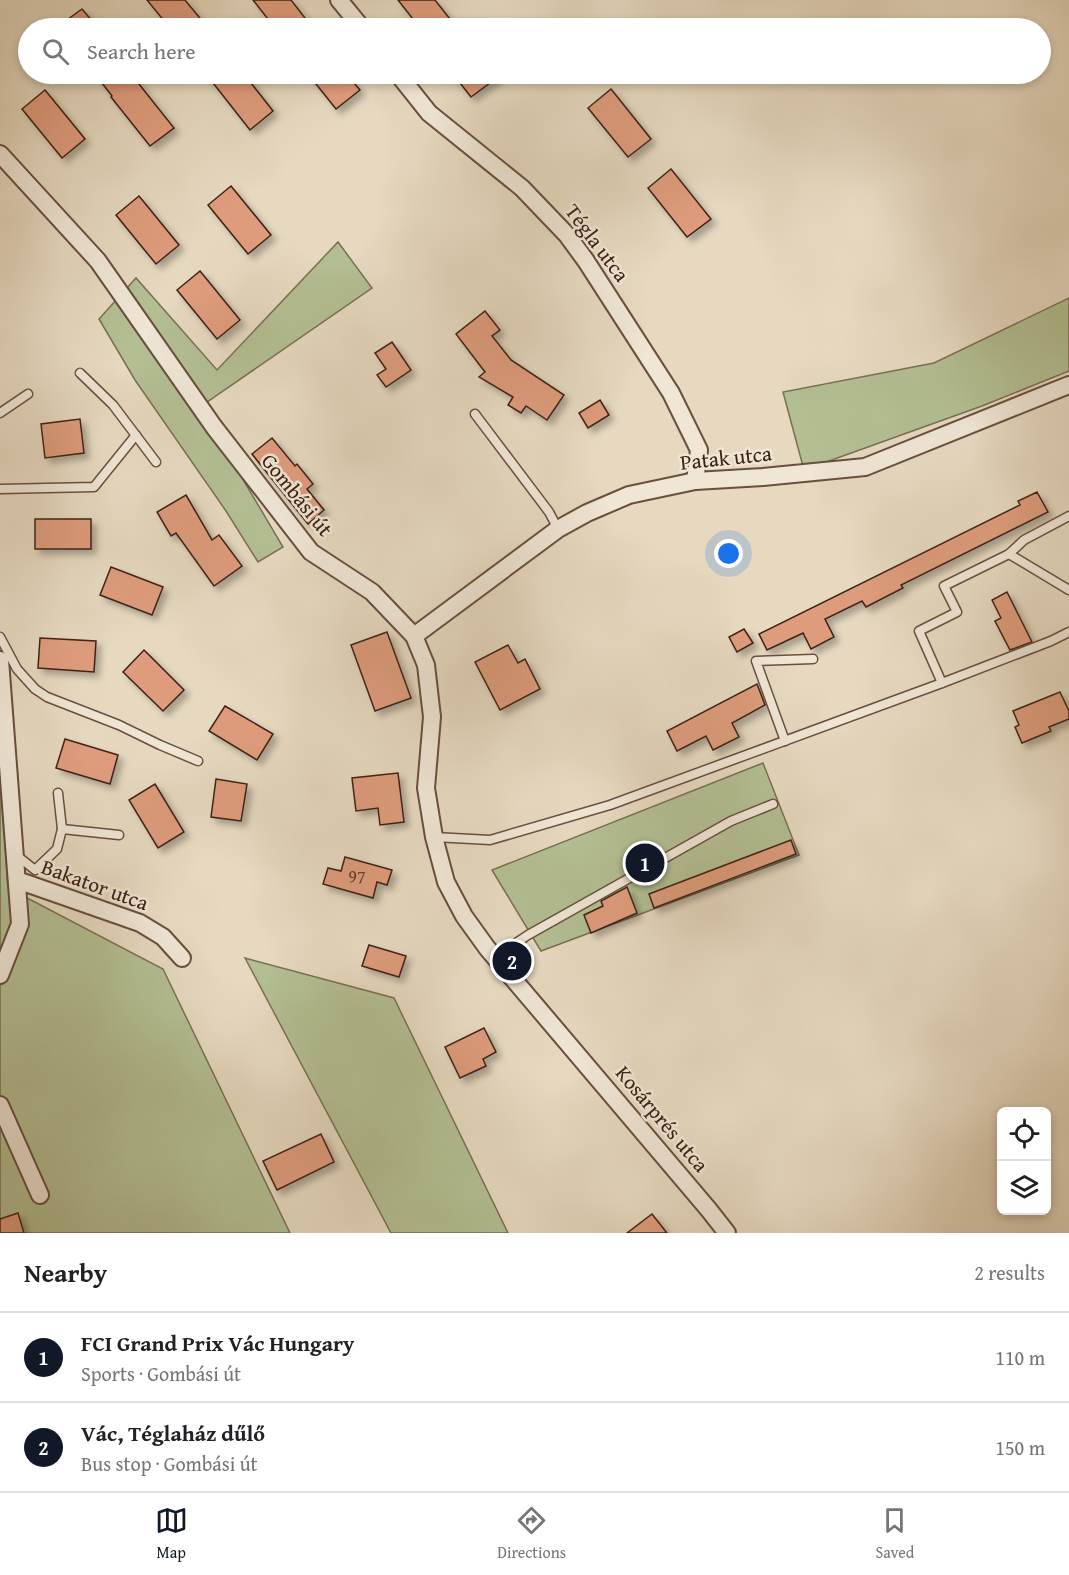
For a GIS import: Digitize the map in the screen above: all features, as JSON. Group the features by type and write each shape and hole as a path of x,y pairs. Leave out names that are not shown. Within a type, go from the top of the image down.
{"street":[{"path":"339,0 354,18"},
{"name":"Tégla utca","path":"406,84 429,113 522,188 567,235 586,261 671,393 699,450 695,481"},
{"name":"Gombási út","path":"0,154 98,261 214,427 311,552 372,592 414,636 426,665 432,717 426,788 434,837 446,882 464,916 495,957 562,1035"},
{"name":"Patak utca","path":"414,636 558,529 587,513 629,495 695,481 865,467 1069,385"},
{"path":"0,660 20,924 0,975"},
{"name":"Bakator utca","path":"17,880 140,923 163,937 182,958"},
{"name":"Kosárprés utca","path":"562,1035 727,1233"},
{"path":"0,1105 40,1195"}],"lane":[{"path":"80,373 113,405 156,462"},
{"path":"0,413 28,394"},
{"path":"475,414 549,512 558,529"},
{"path":"0,489 94,487 136,435"},
{"path":"942,683 919,631 957,612 944,586 1009,554 1024,540 1069,516"},
{"path":"1009,554 1069,590"},
{"path":"434,837 490,840 610,805 942,683 1069,632"},
{"path":"0,637 17,669 35,689 47,697 119,725 198,761"},
{"path":"785,741 756,661 813,658"},
{"path":"15,854 36,870 57,849 62,829 58,793"},
{"path":"495,957 528,935 731,821 773,804"},
{"path":"62,829 119,835"}],"green space":[{"path":"338,242 372,288 200,407 283,547 258,562 226,511 135,380 99,319 136,278 217,370"},
{"path":"1069,298 1069,371 982,406 804,470 783,392 934,363"},
{"path":"763,763 799,855 541,951 492,870"},
{"path":"0,774 8,888 163,969 290,1233 0,1233"},
{"path":"245,958 394,998 508,1233 391,1233"}],"building":[{"path":"147,0 185,0 200,18 162,18"},
{"path":"253,0 291,0 305,18 267,18"},
{"path":"398,0 435,0 449,18 412,18"},
{"path":"82,9 90,18 70,18"},
{"path":"103,84 139,84 174,128 150,146"},
{"path":"214,84 252,84 273,111 250,130"},
{"path":"316,84 355,84 360,90 336,109"},
{"path":"461,84 489,84 471,97"},
{"path":"611,89 651,139 628,157 588,108"},
{"path":"45,90 85,139 62,158 22,109"},
{"path":"671,169 711,219 687,237 648,188"},
{"path":"231,186 271,235 248,254 208,205"},
{"path":"139,196 179,245 156,264 116,215"},
{"path":"200,271 240,320 217,339 177,290"},
{"path":"485,311 500,330 492,336 511,360 564,395 547,420 526,406 521,413 508,405 513,397 479,377 485,372 456,334"},
{"path":"392,342 411,370 386,387 377,375 386,369 375,353"},
{"path":"600,400 609,415 588,428 579,413"},
{"path":"80,419 84,453 45,458 41,424"},
{"path":"272,438 313,484 307,489 324,510 308,524 252,454"},
{"path":"1037,492 1048,512 901,585 903,588 866,607 862,601 825,619 834,637 811,649 803,633 767,650 759,634 1020,505 1018,501"},
{"path":"186,495 212,540 219,535 242,566 214,586 176,533 171,536 157,512"},
{"path":"35,519 91,519 91,549 35,549"},
{"path":"111,567 163,587 152,615 100,595"},
{"path":"1007,592 1032,642 1010,650 995,621 1001,618 992,600"},
{"path":"744,629 753,643 737,652 729,637"},
{"path":"387,632 411,698 375,711 351,645"},
{"path":"40,638 96,641 94,672 38,668"},
{"path":"508,645 518,663 525,659 540,689 500,710 475,662"},
{"path":"144,650 184,690 163,711 123,672"},
{"path":"757,684 765,705 732,723 739,737 713,750 706,736 677,751 667,731"},
{"path":"1060,692 1069,711 1069,719 1049,727 1051,731 1022,743 1015,727 1019,725 1013,711"},
{"path":"225,706 273,734 257,760 209,731"},
{"path":"65,739 118,755 110,784 56,768"},
{"path":"398,773 404,822 380,825 378,808 356,811 352,778"},
{"path":"216,779 247,784 241,821 211,817"},
{"path":"155,784 184,832 158,848 129,800"},
{"path":"791,840 796,854 654,908 649,894"},
{"path":"345,857 392,870 387,885 377,882 373,898 323,884 328,868 341,871"},
{"path":"627,887 637,913 591,933 584,915 603,906 601,901"},
{"path":"369,945 406,956 399,977 362,966"},
{"path":"484,1028 496,1052 483,1059 486,1066 460,1078 445,1047"},
{"path":"321,1134 334,1162 277,1190 263,1161"},
{"path":"18,1213 24,1233 0,1233 0,1219"},
{"path":"652,1214 667,1233 627,1233"}],"place":[{"name":"FCI Grand Prix Vác Hungary","path":"645,863"},
{"name":"Vác, Téglaház dűlő","path":"512,961"}]}
